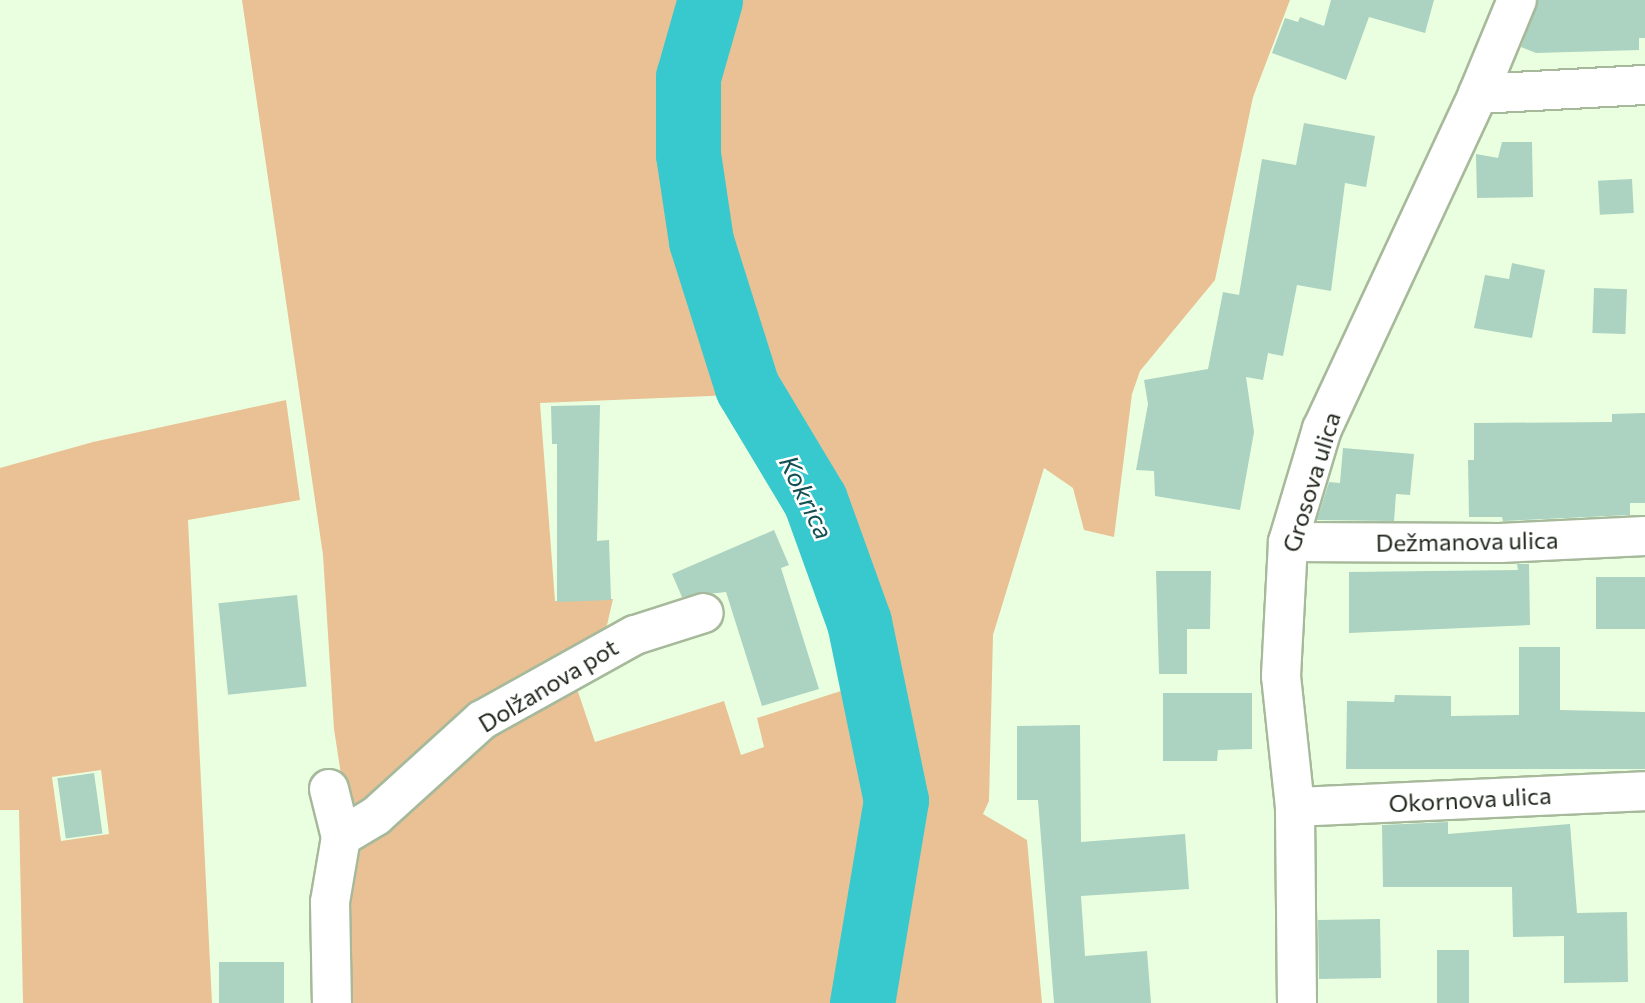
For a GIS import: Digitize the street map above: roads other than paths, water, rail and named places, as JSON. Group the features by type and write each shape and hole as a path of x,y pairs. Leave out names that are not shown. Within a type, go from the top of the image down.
{"street":[{"name":"Grosova ulica","path":"1297,1003 1295,807 1281,676 1288,542 1322,429 1478,94 1517,0"},
{"path":"1478,94 1645,85"},
{"name":"Dežmanova ulica","path":"1288,542 1500,543 1645,536"},
{"name":"Dolžanova pot","path":"341,836 376,816 482,720 635,635 704,612"},
{"path":"329,789 341,836 330,901 332,1003"},
{"name":"Okornova ulica","path":"1295,807 1645,792"}],"waterway":[{"name":"Kokrica","path":"710,0 688,77 688,154 701,241 747,387 815,500 859,622 896,800 862,1003"}]}
